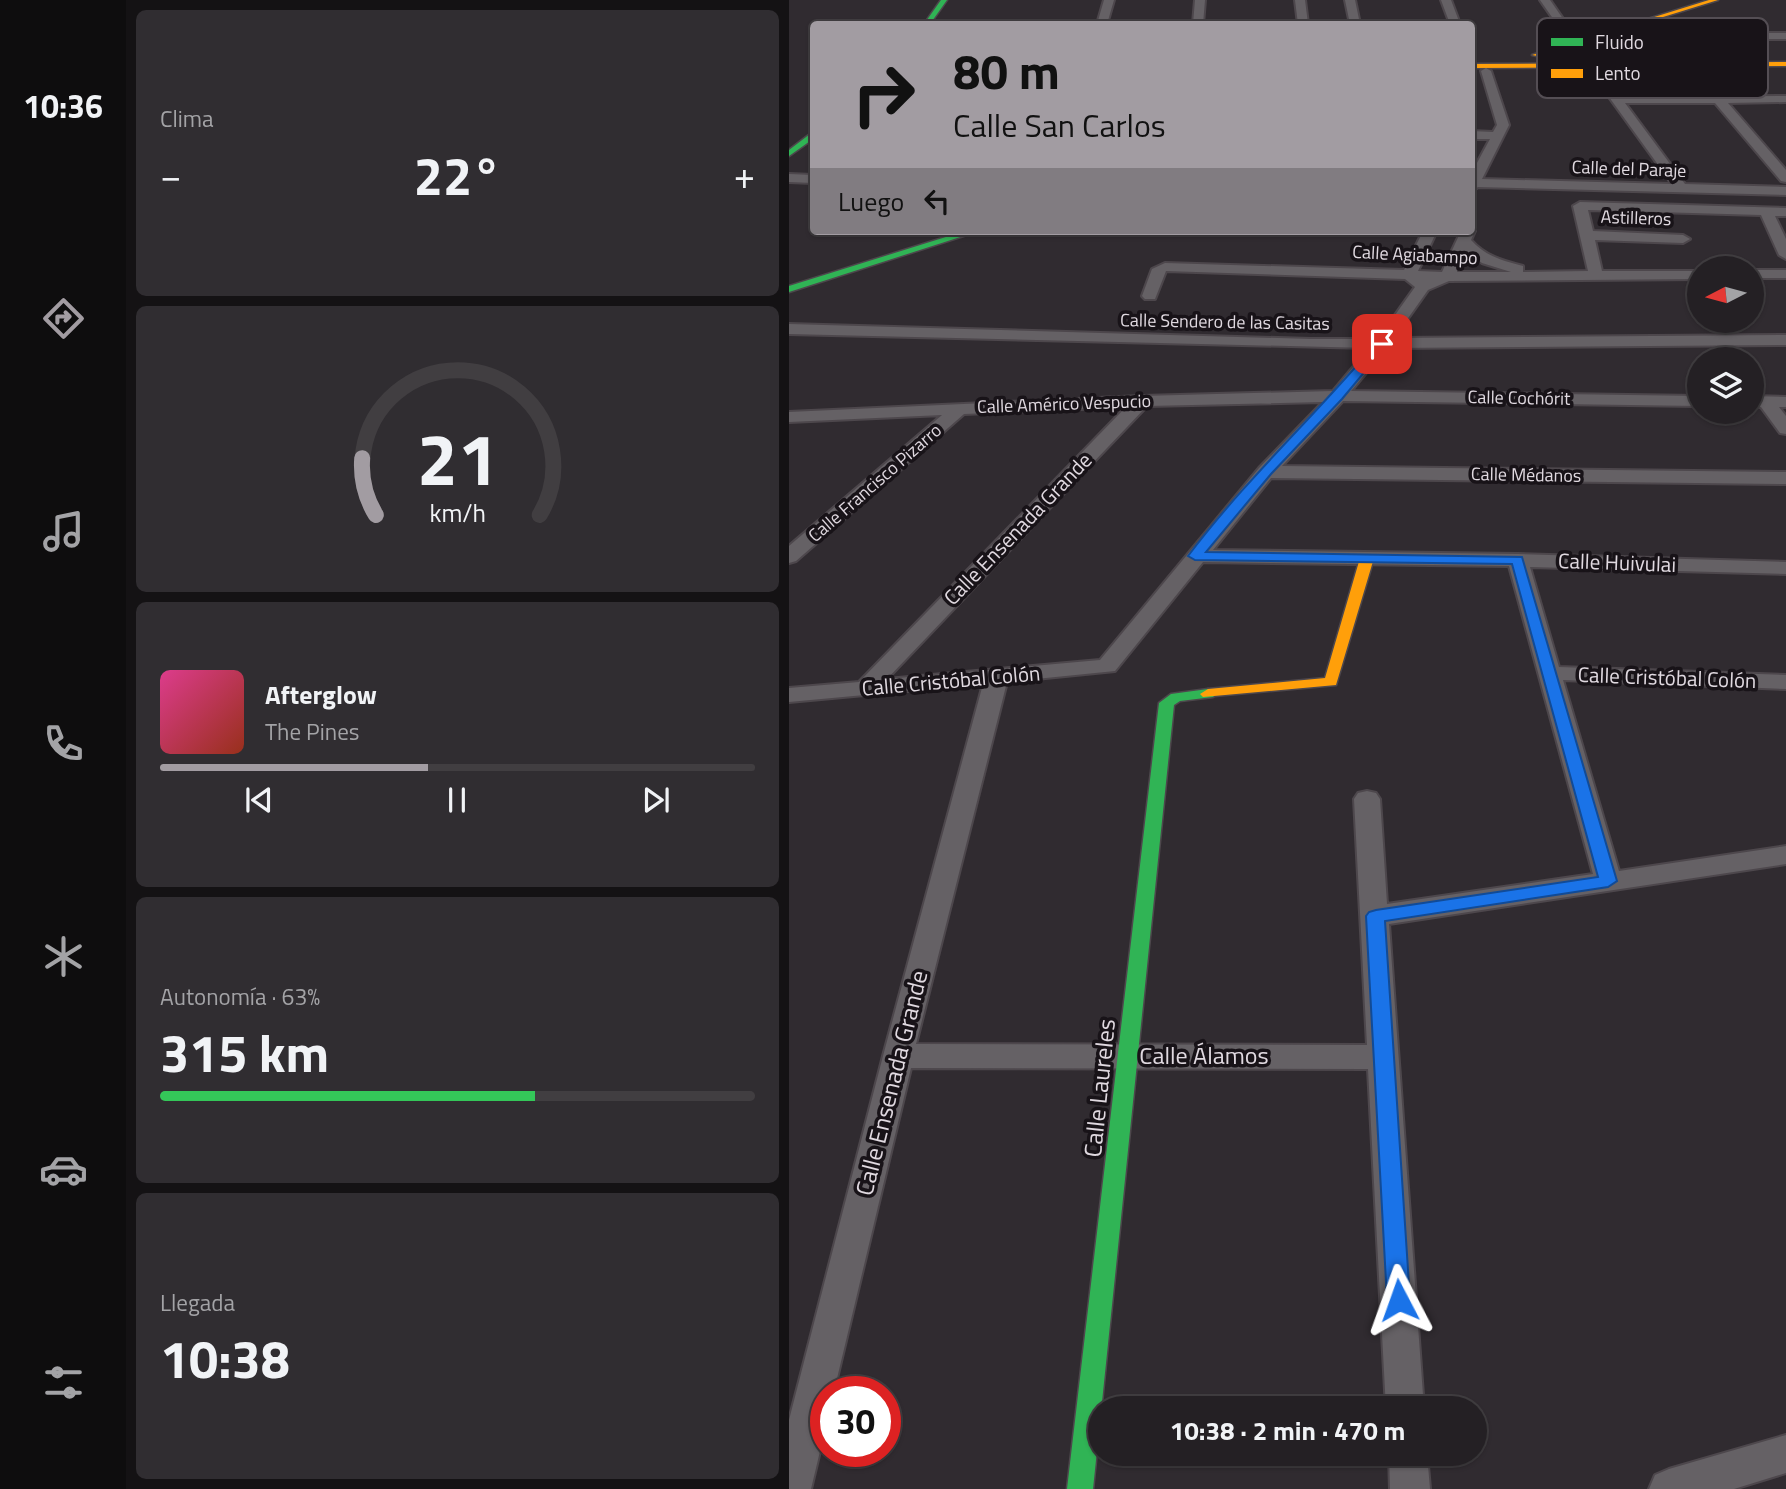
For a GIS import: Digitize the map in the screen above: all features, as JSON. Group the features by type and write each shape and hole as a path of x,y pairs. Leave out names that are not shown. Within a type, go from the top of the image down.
{"street":[{"path":"929,21 944,0"},
{"path":"1103,21 1109,0"},
{"path":"1198,21 1200,0"},
{"path":"1300,0 1303,21"},
{"path":"1350,0 1354,21"},
{"path":"1446,0 1454,21"},
{"path":"1545,0 1558,18"},
{"path":"1632,18 1689,0"},
{"path":"1657,18 1715,0"},
{"path":"1768,36 1786,36"},
{"path":"1479,69 1537,49"},
{"path":"1479,69 1537,53"},
{"path":"1768,67 1786,67"},
{"path":"1479,69 1537,68"},
{"path":"1475,179 1499,136 1504,121 1479,69"},
{"path":"1619,100 1786,99"},
{"path":"1619,100 1681,188"},
{"path":"1719,100 1786,178"},
{"path":"1475,135 1499,136"},
{"path":"789,154 810,138"},
{"path":"789,178 810,179"},
{"name":"Calle del Paraje","path":"1475,184 1786,191"},
{"path":"1596,276 1580,206 1786,212"},
{"path":"1676,209 1689,256"},
{"path":"1766,211 1784,246"},
{"path":"789,275 919,235"},
{"path":"789,289 961,235"},
{"path":"1195,556 1266,472 1339,396 1382,344 1416,280 1429,235"},
{"path":"1466,235 1478,255 1494,262 1560,276"},
{"path":"1447,277 1466,235"},
{"name":"Astilleros","path":"1586,235 1687,259"},
{"name":"Calle Agiabampo","path":"1150,296 1158,269 1165,267 1416,280 1447,277 1596,276 1687,261"},
{"path":"1764,274 1786,274"},
{"name":"Calle Sendero de las Casitas","path":"789,329 1311,344 1786,340"},
{"name":"Calle Cochórit","path":"1339,396 1687,401"},
{"name":"Calle Américo Vespucio","path":"789,417 1142,401 1339,396"},
{"name":"Calle Ensenada Grande","path":"865,688 1142,401"},
{"path":"1764,401 1786,402"},
{"path":"1764,406 1786,429"},
{"name":"Calle Francisco Pizarro","path":"789,558 961,409"},
{"name":"Calle Médanos","path":"1266,472 1786,478"},
{"name":"Calle Cristóbal Colón","path":"789,695 1100,668 1112,662 1195,556"},
{"name":"Calle Huivulai","path":"1195,556 1518,560 1786,568"},
{"name":"Calle Laureles","path":"1080,1489 1167,703 1176,697 1331,682 1368,558"},
{"path":"1518,560 1608,881"},
{"name":"Calle Cristóbal Colón","path":"1549,673 1786,682"},
{"name":"Calle Ensenada Grande","path":"791,1489 898,1056 996,678"},
{"path":"1367,799 1404,1396"},
{"path":"1376,916 1786,855"},
{"name":"Calle Álamos","path":"898,1056 1384,1057"},
{"path":"1685,1484 1786,1454"},
{"path":"1409,1466 1410,1489"}],"traffic: fast":[{"path":"929,21 944,0"},
{"path":"789,154 810,138"},
{"path":"789,289 961,235"},
{"path":"1080,1489 1167,703 1176,697 1208,694"}],"traffic: slow":[{"path":"1656,18 1715,0"},
{"path":"1768,64 1786,64"},
{"path":"1475,66 1537,66"},
{"path":"1208,694 1331,682 1367,558"}],"route":[{"path":"1382,344 1339,396 1266,472 1195,556 1518,560 1608,881 1376,916 1399,1300"}]}
